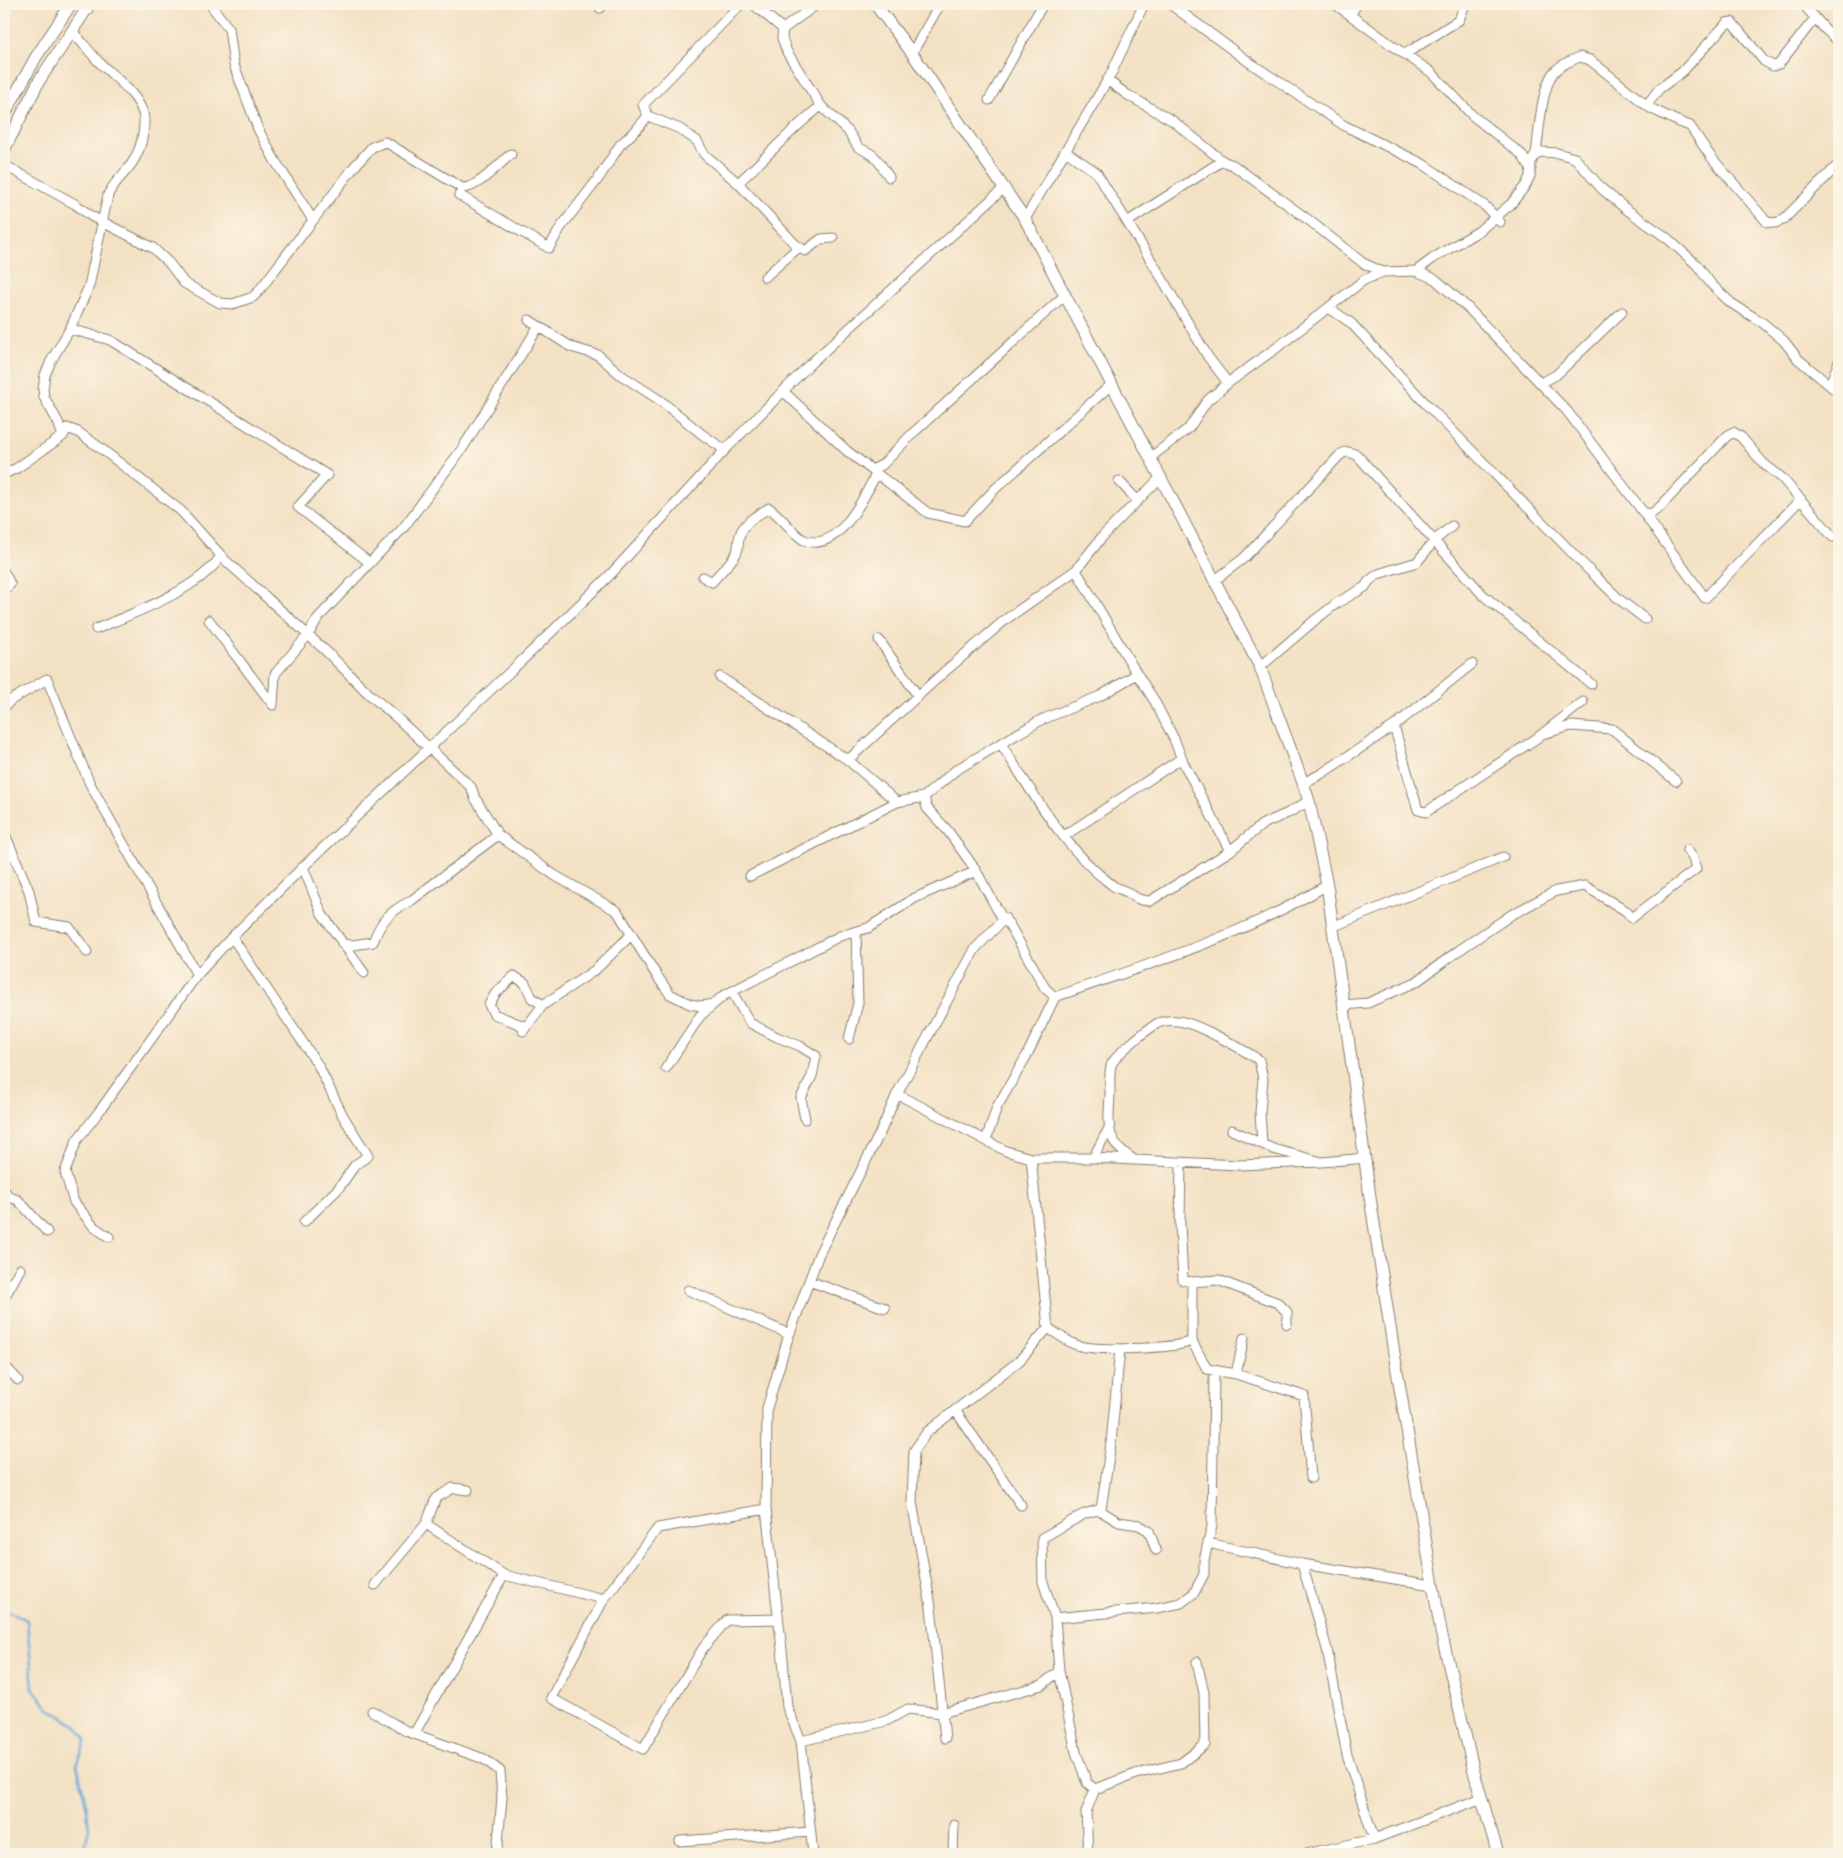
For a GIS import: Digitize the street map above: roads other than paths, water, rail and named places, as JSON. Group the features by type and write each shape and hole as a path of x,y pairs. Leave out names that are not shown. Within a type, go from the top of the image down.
{"street":[{"path":"4,114 36,57 71,4"},
{"path":"4,150 38,81 90,4"},
{"path":"210,4 229,29 234,65 258,129 274,159 313,220"},
{"path":"741,4 643,105 648,116 680,129 697,141 704,154 738,183 799,247 805,251 821,239 833,238"},
{"path":"753,4 782,29 782,38 787,52 821,106 848,131 858,148 873,155 888,177"},
{"path":"782,29 817,4"},
{"path":"875,4 912,53 1025,219 1260,667 1303,783 1309,801 1327,885 1395,1359 1432,1585 1445,1650 1474,1772 1498,1854"},
{"path":"912,53 940,4"},
{"path":"988,100 1043,4"},
{"path":"1025,219 1107,80 1144,4"},
{"path":"1170,4 1250,62 1345,126 1424,164 1485,206 1498,220"},
{"path":"1335,4 1431,72 1473,116 1522,154 1530,169"},
{"path":"1350,15 1357,4"},
{"path":"1405,54 1459,20 1465,4"},
{"path":"1803,4 1839,42"},
{"path":"1647,105 1659,89 1682,72 1727,23 1732,22 1764,61 1773,66 1779,64 1815,18"},
{"path":"72,31 98,61 130,92 143,114 143,130 137,155 132,164 112,185 102,221 89,286 70,329 45,375 43,389 46,404 63,429 78,432 182,511 221,556 328,653 368,693 429,747 471,788 474,798 498,835 554,874 617,911 670,994 690,1004 701,1006 714,1004"},
{"path":"1416,271 1435,257 1498,220 1526,185 1531,162 1536,154 1546,85 1554,72 1563,64 1580,57 1590,60 1647,105 1676,121 1690,126 1711,157 1767,222 1775,223 1784,220 1839,164"},
{"path":"1107,80 1126,94 1173,121 1224,162 1233,165 1310,221 1363,263 1383,272"},
{"path":"738,183 762,162 804,118 821,106"},
{"path":"459,195 549,248 561,227 598,179 620,145 648,116"},
{"path":"4,165 153,248 169,263 184,283 220,303 233,304 253,297 354,167 372,147 385,142 398,148 462,188 471,187 477,183 511,154"},
{"path":"1065,151 1096,172 1208,356 1228,383"},
{"path":"1536,154 1542,152 1557,153 1575,158 1602,189 1626,209 1667,238 1697,265 1711,284 1732,303 1763,323 1784,341 1798,359 1839,393"},
{"path":"1127,222 1224,162"},
{"path":"110,1237 94,1227 74,1202 64,1172 77,1140 197,976 232,937 303,867 611,574 725,450 810,364 1004,188"},
{"path":"765,277 799,247"},
{"path":"1151,457 1189,428 1207,402 1228,383 1364,280 1383,272 1416,271 1436,279 1462,302 1567,411 1705,598 1800,499"},
{"path":"703,577 712,582 735,556 739,548 739,536 746,525 753,517 769,508 804,540 817,542 830,537 843,527 857,510 874,472 913,433 1065,295"},
{"path":"1329,308 1351,323 1427,405 1568,550 1619,599 1646,619"},
{"path":"1540,383 1556,375 1622,312"},
{"path":"529,320 571,347 598,355 621,375 661,400 703,435 725,450"},
{"path":"209,620 273,705 275,674 308,635 318,618 404,527 462,449 539,326"},
{"path":"70,329 110,340 327,475 298,507 370,563"},
{"path":"1830,384 1839,362"},
{"path":"783,391 847,451 928,513 965,521 995,489 1112,384"},
{"path":"4,474 17,468 63,429"},
{"path":"1643,512 1652,514 1660,507 1727,436 1733,432 1740,437 1763,463 1782,478 1836,537 1839,545"},
{"path":"1214,580 1244,558 1344,452 1348,451 1357,455 1483,595 1591,684"},
{"path":"848,760 1005,620 1076,570 1102,538 1162,477"},
{"path":"1119,481 1138,501"},
{"path":"1260,667 1336,603 1365,587 1378,574 1416,562 1435,540 1452,526"},
{"path":"96,629 163,600 207,574 221,556"},
{"path":"1076,570 1158,708 1230,851"},
{"path":"4,572 10,584 4,590"},
{"path":"879,640 918,696"},
{"path":"1303,783 1321,774 1394,726 1472,664"},
{"path":"750,876 897,802 924,796 956,770 1041,720 1100,696 1138,674"},
{"path":"720,677 848,760 897,802"},
{"path":"4,707 47,679 90,784 197,976"},
{"path":"1394,726 1418,810 1426,812 1543,733 1584,702"},
{"path":"1543,733 1572,726 1612,729 1676,781"},
{"path":"1001,744 1046,815 1083,859 1106,881 1137,900 1150,901 1230,851 1263,824 1309,801"},
{"path":"1064,836 1182,758"},
{"path":"924,796 926,808 948,830 1009,924 1045,988 1056,997"},
{"path":"4,832 29,891 36,922 70,927 87,952"},
{"path":"342,944 353,945 374,942 380,924 398,908 412,900 498,835"},
{"path":"1343,1005 1368,1003 1416,982 1504,920 1556,891 1585,886 1626,911 1632,918 1696,869 1693,858 1687,850"},
{"path":"1332,927 1503,857"},
{"path":"303,867 322,914 364,973"},
{"path":"666,1068 700,1016 732,992 840,936 868,928 915,898 976,871"},
{"path":"986,1140 997,1107 1027,1055 1056,997 1239,931 1292,906 1327,885"},
{"path":"813,1854 801,1741 787,1707 766,1509 767,1408 789,1334 819,1254 880,1133 897,1094 975,949 1004,918"},
{"path":"849,1039 858,1004 856,931"},
{"path":"543,1005 532,998 525,983 514,976 495,994 489,1004 494,1014 525,1029 543,1005 595,970 632,934"},
{"path":"232,937 318,1065 343,1116 368,1156 355,1165 340,1188 304,1222"},
{"path":"732,992 750,1024 800,1046 816,1056 812,1076 801,1098 805,1119"},
{"path":"1134,1160 1120,1151 1108,1128 1111,1065 1124,1048 1160,1022 1179,1020 1196,1026 1245,1050 1259,1060 1263,1079 1260,1112 1262,1143"},
{"path":"897,1094 1006,1151 1030,1158 1092,1158 1238,1165 1322,1162 1365,1158"},
{"path":"1092,1158 1108,1128"},
{"path":"1232,1130 1273,1149 1322,1162"},
{"path":"945,1738 931,1606 912,1502 914,1451 927,1432 1020,1361 1048,1328 1030,1158"},
{"path":"1181,1162 1180,1224 1183,1280 1192,1282 1218,1280 1278,1303 1287,1312 1287,1324"},
{"path":"6,1196 18,1200 46,1232"},
{"path":"4,1298 20,1269"},
{"path":"809,1281 885,1308"},
{"path":"1192,1282 1192,1341 1207,1369 1236,1374 1304,1396 1312,1478"},
{"path":"688,1290 789,1334"},
{"path":"1048,1328 1075,1345 1120,1348 1161,1347 1185,1344 1192,1341"},
{"path":"1236,1374 1244,1338"},
{"path":"1099,1510 1101,1509 1111,1443 1120,1348"},
{"path":"4,1365 18,1380"},
{"path":"1056,1620 1056,1618 1156,1608 1181,1603 1194,1593 1204,1574 1204,1560 1212,1526 1214,1370"},
{"path":"955,1410 1021,1505"},
{"path":"375,1585 426,1524 436,1498 453,1488 468,1490"},
{"path":"766,1509 658,1528 604,1599 552,1698 644,1749 703,1648 727,1620 778,1619"},
{"path":"1095,1789 1086,1783 1076,1752 1059,1671 1056,1620 1043,1582 1042,1538 1084,1514 1099,1510 1120,1522 1139,1525 1148,1531 1156,1550"},
{"path":"426,1524 504,1576 604,1599"},
{"path":"1208,1543 1302,1564 1432,1585"},
{"path":"1302,1564 1327,1649 1347,1755 1374,1839"},
{"path":"414,1734 504,1576"},
{"path":"1088,1854 1086,1812 1095,1789 1136,1774 1181,1763 1205,1745 1204,1693 1197,1662"},
{"path":"801,1741 886,1721 908,1709 942,1713 1042,1685 1059,1671"},
{"path":"372,1711 406,1731 484,1759 500,1771 502,1798 497,1854"},
{"path":"1306,1854 1374,1839 1482,1798"},
{"path":"953,1854 954,1824"},
{"path":"680,1841 811,1832"}],"waterway":[{"path":"4,1609 27,1620 33,1688 48,1708 76,1726 86,1739 77,1765 87,1809 89,1829 85,1846 80,1854"}]}
